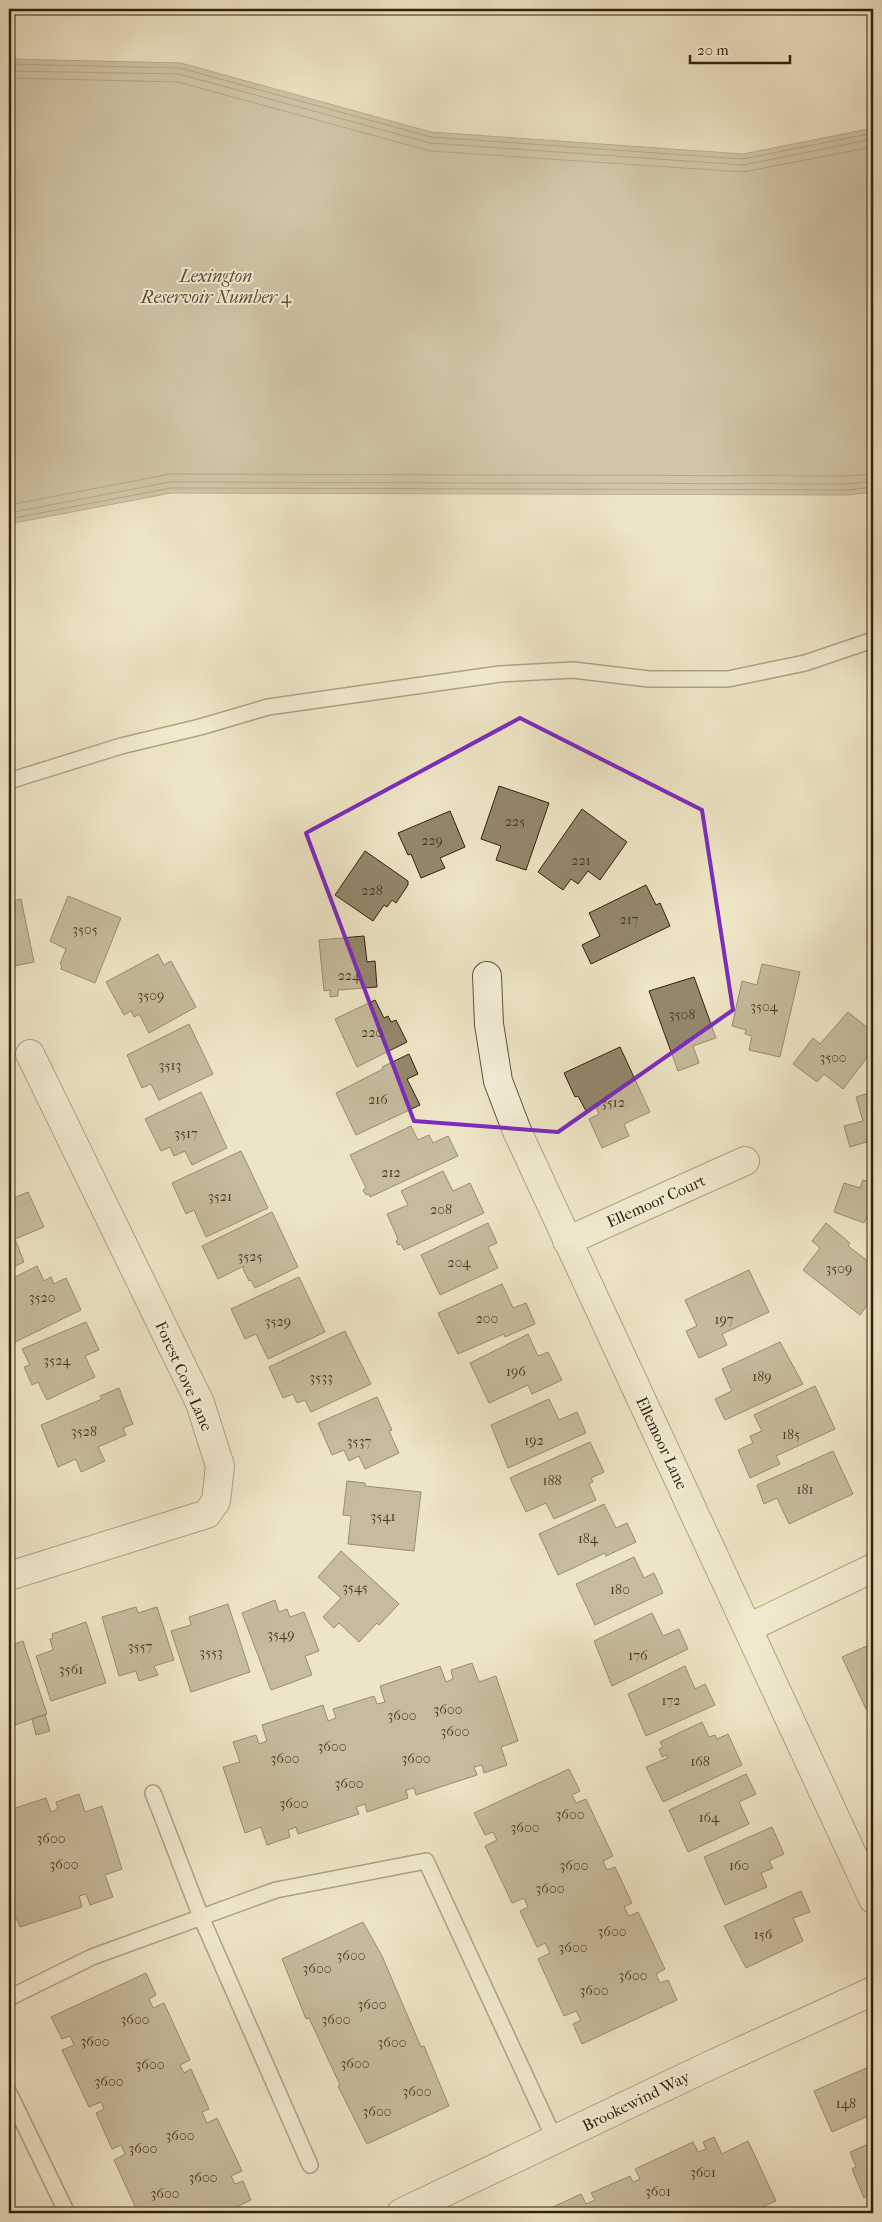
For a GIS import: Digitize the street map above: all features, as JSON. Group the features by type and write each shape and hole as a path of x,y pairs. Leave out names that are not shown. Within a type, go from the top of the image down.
{"street":[{"name":"Ellemoor Lane","path":"487,976 489,1024 498,1081 517,1131 873,1899"},
{"name":"Forest Cove Lane","path":"9,1576 207,1514 216,1501 219,1488 220,1466 200,1403 30,1054"},
{"name":"Ellemoor Court","path":"567,1241 745,1161"},
{"path":"748,1628 873,1568"},
{"name":"Brookewind Way","path":"401,2213 873,1991"}],"lane":[{"path":"9,780 121,746 200,727 268,707 500,674 573,670 650,679 728,679 805,663 873,640"},
{"path":"153,1793 201,1917 310,2165"},
{"path":"9,1998 92,1957 276,1890 426,1862 555,2140"},
{"path":"9,2093 67,2213"}],"highlighted area":[{"path":"520,718 702,810 733,1010 558,1132 414,1121 306,833"}],"water":[{"name":"Lexington Reservoir Number 4","path":"9,59 181,63 431,132 743,154 873,128 873,492 848,495 171,493 9,524"}],"building":[{"path":"499,786 549,803 526,870 496,860 501,846 481,839"},
{"path":"582,809 627,842 600,880 588,871 578,884 571,879 563,890 538,872"},
{"path":"450,811 465,847 440,858 445,868 421,878 411,854 408,855 398,833"},
{"path":"365,851 408,881 408,885 396,903 392,900 387,907 384,905 373,921 335,895"},
{"path":"646,885 656,905 660,903 670,926 591,964 582,945 600,936 589,913"},
{"path":"68,896 121,918 95,983 61,969 62,965 60,964 66,949 50,941"},
{"path":"21,899 34,962 9,967 9,902"},
{"path":"364,936 367,962 375,961 377,987 338,990 338,996 330,997 330,990 324,991 319,940"},
{"path":"158,954 164,965 171,961 196,1007 149,1033 139,1014 134,1017 131,1011 124,1015 106,982"},
{"path":"762,964 800,972 780,1057 749,1050 752,1036 745,1034 746,1030 732,1026 742,981 757,985"},
{"path":"694,977 716,1038 693,1046 699,1063 678,1071 649,991"},
{"path":"375,1000 384,1018 388,1016 391,1022 396,1020 407,1042 357,1067 335,1019"},
{"path":"848,1012 873,1032 873,1050 843,1089 824,1074 817,1082 793,1064 813,1038 820,1044"},
{"path":"189,1024 213,1074 159,1100 151,1084 142,1088 127,1055"},
{"path":"620,1047 650,1112 624,1124 629,1136 602,1148 589,1119 599,1114 596,1107 586,1111 578,1096 575,1097 564,1073"},
{"path":"409,1054 418,1074 407,1079 420,1105 356,1135 336,1093"},
{"path":"201,1092 227,1148 192,1165 185,1151 174,1156 170,1147 161,1151 145,1119"},
{"path":"873,1092 873,1140 850,1147 844,1126 863,1121 856,1097"},
{"path":"411,1126 418,1140 429,1135 433,1143 448,1136 458,1156 370,1197 369,1194 366,1195 363,1190 366,1188 350,1155"},
{"path":"241,1151 268,1208 206,1237 194,1210 186,1214 172,1183"},
{"path":"443,1171 453,1191 470,1183 484,1213 404,1250 401,1244 398,1245 396,1241 398,1239 387,1214 408,1205 401,1191"},
{"path":"863,1180 873,1183 873,1216 868,1214 864,1223 834,1212 844,1183 860,1188"},
{"path":"28,1192 44,1227 15,1239 24,1262 9,1269 9,1200"},
{"path":"272,1212 298,1267 255,1288 243,1269 244,1266 218,1279 202,1246"},
{"path":"488,1223 497,1243 488,1247 498,1268 440,1295 421,1255"},
{"path":"826,1223 850,1243 848,1246 873,1265 873,1297 860,1315 803,1270 820,1248 812,1241"},
{"path":"37,1266 44,1281 51,1277 54,1284 66,1278 81,1310 9,1345 9,1280"},
{"path":"749,1270 769,1312 722,1334 727,1345 699,1358 686,1331 697,1326 685,1300"},
{"path":"299,1277 325,1332 268,1359 256,1334 245,1339 231,1309"},
{"path":"502,1284 513,1308 526,1303 535,1324 505,1337 504,1334 458,1354 438,1313"},
{"path":"86,1322 99,1350 85,1356 95,1377 47,1400 38,1382 32,1385 24,1367 30,1365 22,1349"},
{"path":"345,1331 371,1384 311,1412 305,1400 297,1403 293,1394 283,1398 269,1367"},
{"path":"528,1334 538,1356 548,1352 562,1380 532,1394 528,1385 489,1403 470,1363"},
{"path":"780,1342 803,1384 725,1420 715,1399 732,1391 722,1369"},
{"path":"815,1386 835,1429 776,1456 780,1464 750,1478 738,1450 753,1443 750,1436 762,1431 754,1415"},
{"path":"119,1388 133,1424 123,1428 126,1435 98,1447 105,1461 81,1472 76,1459 58,1467 41,1425 102,1399 100,1396"},
{"path":"377,1397 392,1430 389,1431 399,1453 365,1469 359,1456 349,1461 344,1450 332,1455 318,1423"},
{"path":"549,1399 559,1420 577,1412 586,1433 508,1468 491,1425"},
{"path":"590,1442 604,1472 591,1478 593,1482 589,1484 596,1500 554,1519 546,1503 526,1512 510,1478"},
{"path":"833,1451 853,1494 789,1524 777,1498 764,1504 757,1485"},
{"path":"347,1481 365,1483 365,1486 421,1492 414,1551 348,1544 351,1516 343,1515"},
{"path":"604,1504 616,1528 627,1523 636,1542 606,1556 605,1553 558,1575 539,1534"},
{"path":"341,1551 399,1604 359,1642 339,1623 334,1628 323,1617 341,1598 318,1577"},
{"path":"634,1557 644,1578 654,1573 663,1593 595,1625 576,1584"},
{"path":"275,1600 279,1612 287,1609 290,1617 304,1612 319,1651 305,1656 312,1675 271,1690 242,1613"},
{"path":"228,1604 250,1672 191,1692 171,1631 191,1625 189,1617"},
{"path":"136,1607 138,1613 157,1607 174,1660 154,1666 158,1675 139,1681 136,1671 119,1676 102,1617"},
{"path":"652,1613 663,1636 679,1629 688,1649 612,1686 594,1641"},
{"path":"86,1622 106,1683 51,1701 36,1656 53,1650 50,1639 53,1638 52,1634"},
{"path":"873,1637 873,1705 866,1709 842,1657 869,1645 867,1640"},
{"path":"23,1641 47,1714 9,1727 9,1646"},
{"path":"472,1663 479,1682 496,1676 518,1741 501,1747 507,1765 484,1773 482,1765 474,1767 477,1775 416,1795 414,1788 406,1790 408,1798 367,1812 365,1804 356,1807 359,1814 298,1834 296,1827 288,1830 290,1837 267,1845 261,1827 245,1833 223,1767 240,1762 233,1742 256,1735 259,1744 267,1741 262,1725 323,1705 328,1721 336,1718 333,1709 374,1696 377,1704 385,1702 380,1686 440,1666 446,1682 453,1679 451,1670"},
{"path":"685,1666 695,1689 705,1684 715,1705 646,1736 628,1694"},
{"path":"45,1715 50,1731 36,1735 32,1719"},
{"path":"702,1722 709,1737 715,1735 717,1739 728,1734 742,1765 663,1802 646,1767 668,1758 666,1755 662,1757 659,1749 663,1747 660,1742"},
{"path":"569,1769 580,1791 572,1795 576,1803 586,1799 613,1856 603,1861 607,1870 615,1867 632,1903 624,1907 629,1916 638,1912 665,1969 656,1974 660,1983 668,1980 677,2000 582,2044 573,2024 581,2020 576,2011 564,2016 538,1959 550,1953 545,1943 537,1947 520,1911 528,1907 524,1898 512,1903 485,1846 497,1840 493,1832 485,1835 474,1813"},
{"path":"746,1774 756,1794 739,1802 749,1824 688,1852 669,1810"},
{"path":"79,1794 85,1812 102,1806 122,1869 105,1875 113,1897 90,1905 86,1894 79,1896 82,1907 20,1927 16,1917 9,1919 9,1810 46,1798 51,1812 58,1809 56,1802"},
{"path":"772,1827 784,1854 769,1861 773,1868 761,1873 767,1887 725,1905 704,1857"},
{"path":"801,1891 810,1912 793,1918 803,1941 746,1968 724,1926"},
{"path":"363,1922 382,1956 421,2047 424,2046 449,2106 367,2144 338,2086 340,2085 309,2018 306,2019 282,1959"},
{"path":"146,1973 156,1995 149,1999 153,2008 164,2003 190,2060 180,2065 184,2073 191,2069 209,2109 202,2112 207,2123 217,2118 242,2171 231,2176 235,2184 243,2181 251,2200 224,2213 152,2213 151,2211 138,2213 114,2160 125,2154 121,2145 112,2149 96,2113 104,2109 101,2102 89,2107 62,2050 74,2045 70,2036 62,2039 51,2017"},
{"path":"871,2066 873,2071 873,2114 832,2132 814,2091"},
{"path":"714,2137 722,2154 748,2141 776,2201 749,2213 540,2213 581,2194 586,2204 595,2200 591,2193 630,2176 633,2182 640,2179 635,2169 693,2142 698,2152 706,2149 703,2142"},
{"path":"873,2142 873,2194 864,2198 852,2169 856,2167 850,2152"}]}
